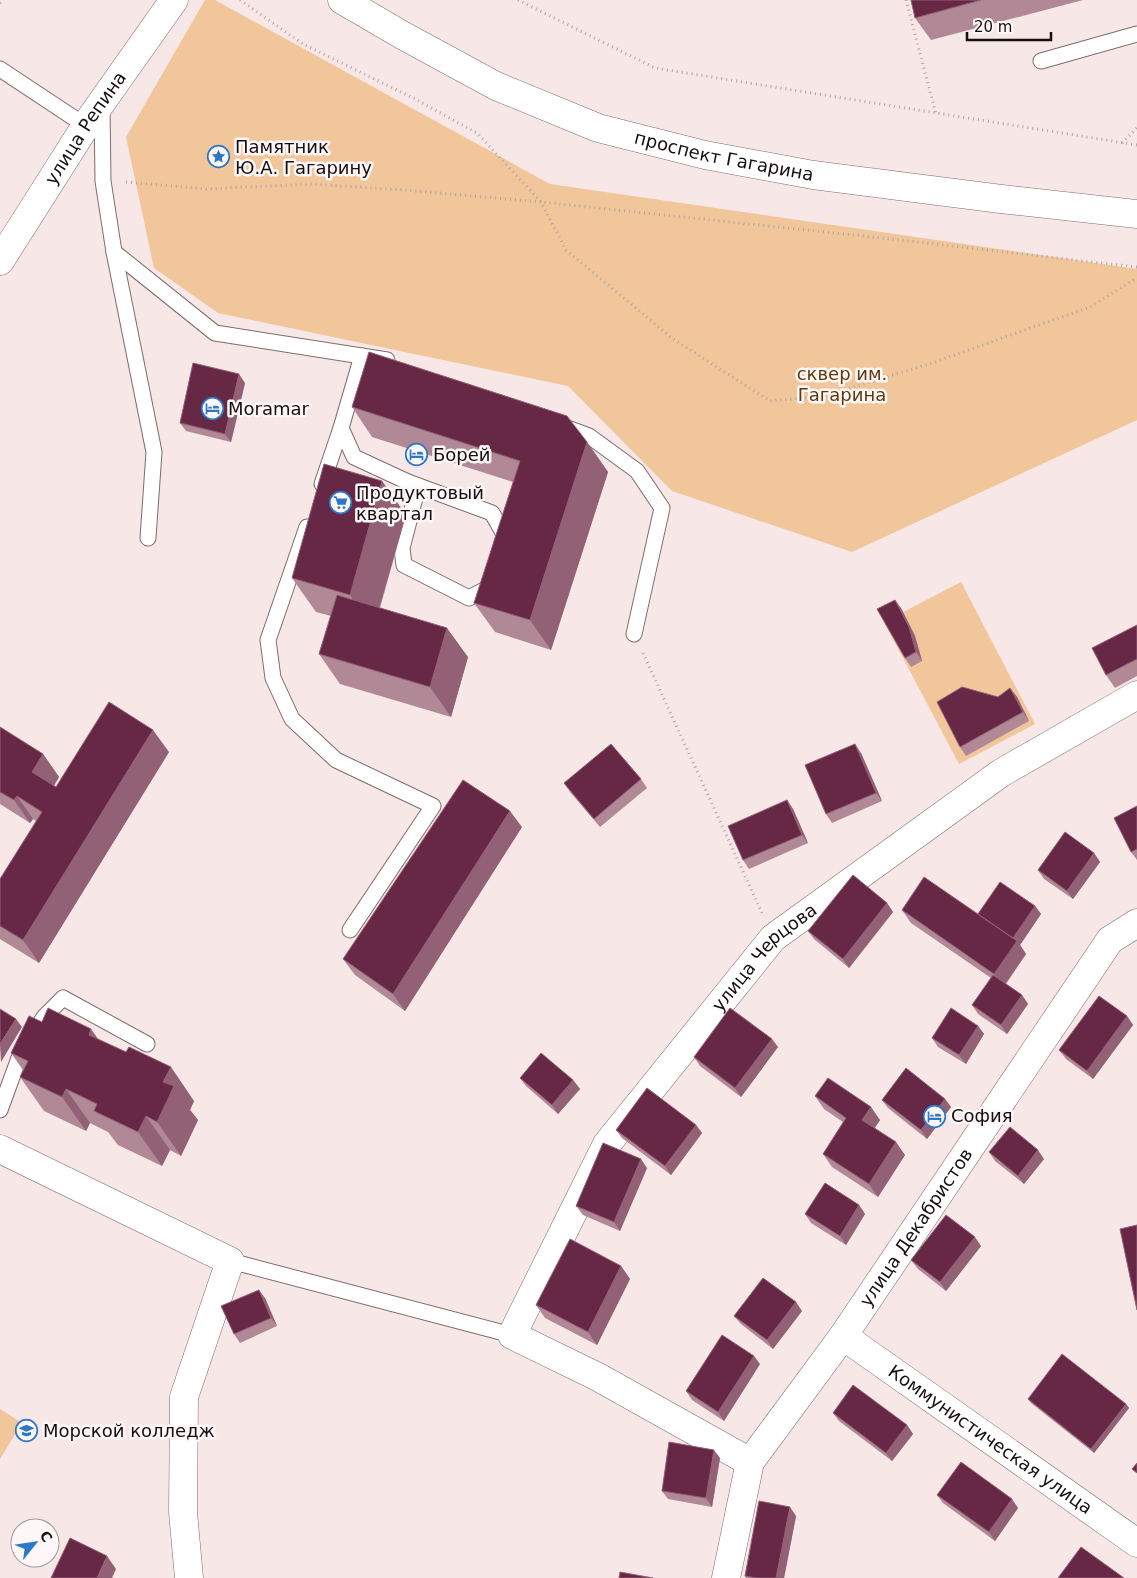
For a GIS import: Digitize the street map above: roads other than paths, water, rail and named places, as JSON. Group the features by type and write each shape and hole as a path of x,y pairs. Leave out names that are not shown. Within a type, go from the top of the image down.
{"street":[{"name":"улица Репина","path":"0,261 102,101 174,0"},
{"name":"проспект Гагарина","path":"342,0 496,86 598,128 705,155 813,175 1137,214"},
{"name":"улица Черцова","path":"512,1336 606,1144 773,938 1001,774 1137,695"},
{"name":"улица Декабристов","path":"726,1578 750,1462 843,1336 1110,940 1137,923"},
{"path":"0,1149 230,1261 184,1397 182,1512 188,1578"},
{"path":"512,1336 598,1377 750,1462"},
{"name":"Коммунистическая улица","path":"843,1336 1137,1543"}],"lane":[{"path":"1041,61 1137,34"},
{"path":"0,69 86,126"},
{"path":"102,101 102,181 114,252 154,452 148,538"},
{"path":"114,252 215,333 389,360 398,364"},
{"path":"350,930 433,806 336,760 292,718 273,678 268,640 341,428 362,356"},
{"path":"552,422 589,436 637,471 662,508 634,634"},
{"path":"341,428 354,457 408,482 492,513 505,536 499,553"},
{"path":"408,482 415,498 402,548 404,566 469,598 488,588 494,570"},
{"path":"0,1110 19,1058 44,1018 63,998 147,1044"},
{"path":"230,1261 512,1336"}],"place":[{"name":"Памятник Ю.А. Гагарину","path":"219,157"},
{"name":"Moramar","path":"212,409"},
{"name":"Борей","path":"417,455"},
{"name":"Продуктовый квартал","path":"340,503"},
{"name":"София","path":"935,1116"},
{"name":"Морской колледж","path":"27,1431"}],"park label":[{"name":"сквер им. Гагарина","path":"842,384"}]}
